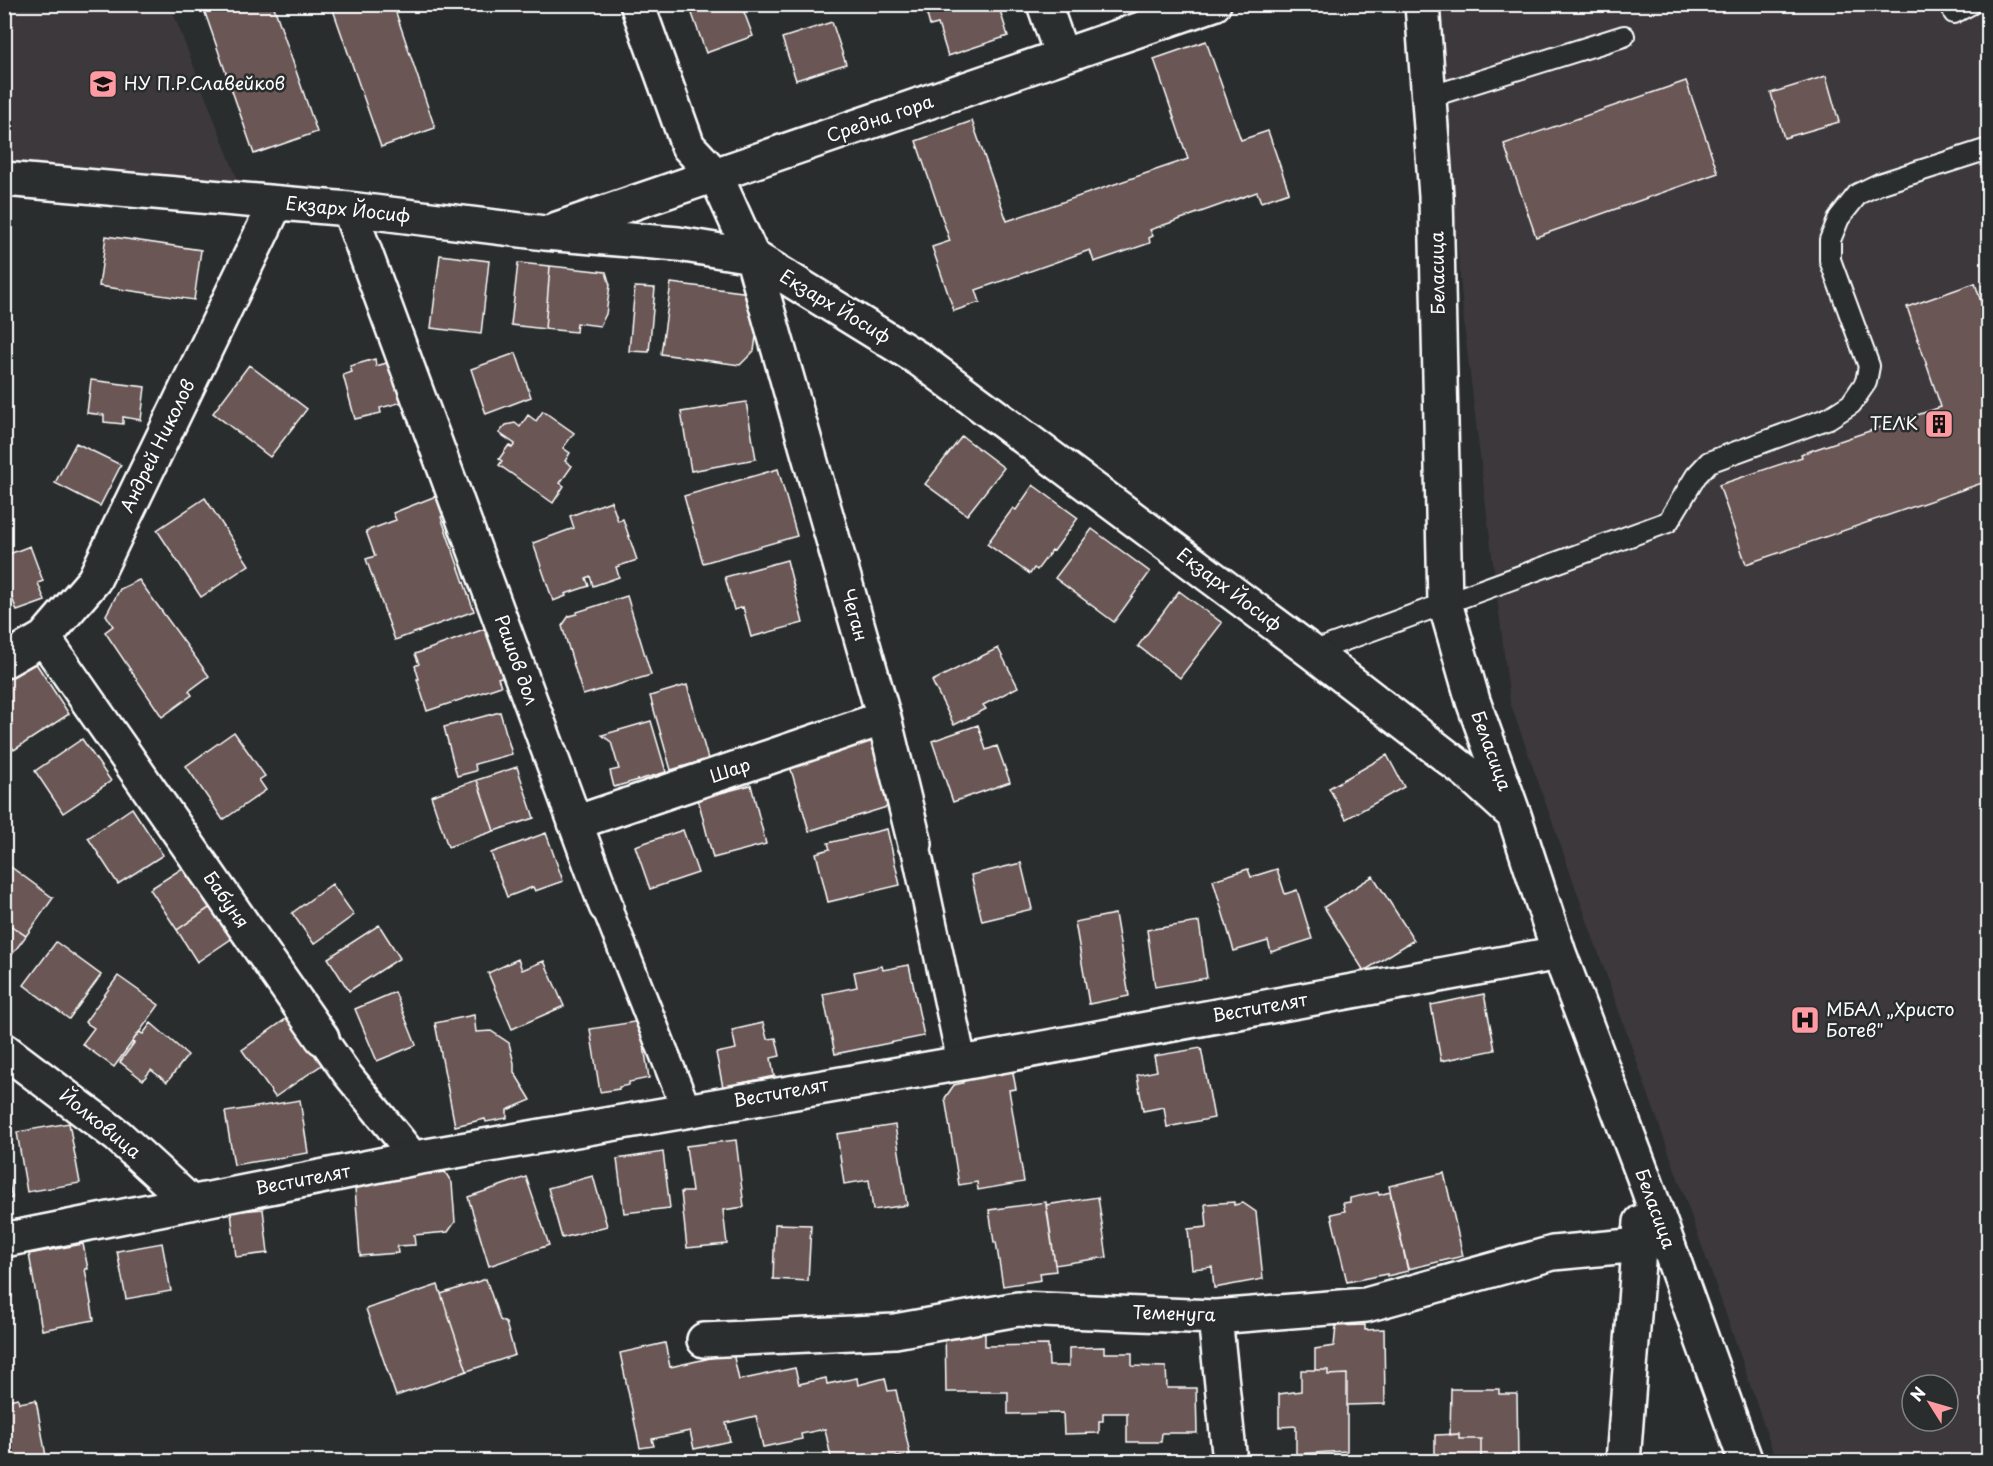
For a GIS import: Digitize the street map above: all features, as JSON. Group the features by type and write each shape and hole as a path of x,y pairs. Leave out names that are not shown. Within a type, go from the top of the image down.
{"street":[{"name":"Чеган","path":"637,4 688,146 716,176 752,256 884,718 915,844 962,1063"},
{"path":"1044,4 1062,56"},
{"name":"Средна гора","path":"545,233 1214,4"},
{"name":"Беласица","path":"1422,4 1436,196 1445,603 1473,701 1514,815 1559,953 1643,1175 1746,1461"},
{"name":"Екзарх Йосиф","path":"4,179 349,209 545,233 678,244 752,256 919,358 1312,652 1468,773 1514,815"},
{"name":"Андрей Николов","path":"4,661 44,638 94,580 276,203"},
{"name":"Рашов дол","path":"349,209 628,966 686,1110"},
{"name":"Бабуня","path":"44,638 347,1074 415,1158"},
{"name":"Шар","path":"575,823 884,718"},
{"name":"Вестителят","path":"4,1240 415,1158 962,1063 1559,953"},
{"name":"Йолковица","path":"4,1050 118,1136 191,1203"},
{"path":"1623,1461 1640,1245 1643,1175"},
{"name":"Теменуга","path":"704,1340 895,1331 1018,1309 1215,1317 1366,1305 1553,1253 1640,1245"},
{"path":"1215,1317 1230,1461"}],"lane":[{"path":"1429,97 1624,36"},
{"path":"1312,652 1668,522 1696,476 1709,462 1829,418 1851,404 1866,382 1869,366 1830,260 1830,240 1839,218 1858,194 1879,183 1989,149"}],"shaded area":[{"name":"НУ П.Р.Славейков","path":"4,5 170,5 240,186 5,164"},
{"name":"МБАЛ „Христо Ботев\"","path":"1436,5 1988,5 1988,1461 1776,1461 1510,702 1465,333"}],"building":[{"path":"202,4 273,4 317,132 254,154"},
{"path":"331,4 393,4 435,128 381,147"},
{"path":"741,4 753,36 706,53 689,5"},
{"path":"926,4 998,4 1008,36 948,56 938,24 930,26"},
{"path":"832,22 846,64 796,80 782,38"},
{"path":"1206,41 1241,140 1268,131 1289,192 1261,202 1257,192 1150,230 1153,236 1149,238 1150,243 1094,262 1090,250 976,290 980,302 954,311 932,247 950,241 916,141 972,121 1007,221 1188,159 1154,59"},
{"path":"1826,76 1839,122 1784,138 1771,93"},
{"path":"1686,81 1718,173 1536,237 1504,144"},
{"path":"106,236 201,250 194,300 99,286"},
{"path":"440,255 489,261 481,334 431,328"},
{"path":"518,263 550,266 545,329 511,325"},
{"path":"550,266 606,272 610,285 606,314 600,326 577,323 576,332 545,329"},
{"path":"671,283 750,293 757,329 754,351 740,365 661,354"},
{"name":"ТЕЛК","path":"1975,283 1988,324 1988,481 1746,564 1719,485 1802,457 1801,454 1941,407 1907,307"},
{"path":"635,287 655,288 649,352 629,351"},
{"path":"516,353 531,397 486,414 471,369"},
{"path":"375,359 376,366 394,361 410,400 380,408 381,413 355,419 343,375 352,372 350,366"},
{"path":"249,365 307,409 270,457 213,413"},
{"path":"91,380 145,387 141,420 123,417 123,424 104,422 104,415 87,413"},
{"path":"746,402 756,459 691,471 681,412"},
{"path":"543,411 574,433 563,448 570,453 565,461 572,466 560,483 564,486 553,503 499,465 502,461 499,459 509,445 512,448 515,444 499,433 506,425 515,423 520,427 528,415 536,421"},
{"path":"962,436 1004,468 967,515 925,484"},
{"path":"76,443 121,465 100,506 55,483"},
{"path":"778,469 797,536 703,563 684,496"},
{"path":"1033,485 1078,518 1054,551 1052,550 1037,570 1034,568 1030,574 987,544 1013,508 1016,510"},
{"path":"436,496 444,516 441,517 474,611 395,640 366,559 375,556 366,531 396,520 393,513"},
{"path":"205,498 249,565 201,597 157,530"},
{"path":"611,501 618,521 623,519 637,560 616,567 619,577 593,586 590,576 586,578 589,586 565,594 566,596 553,601 533,543 574,528 570,516"},
{"path":"1092,529 1150,572 1114,622 1055,578"},
{"path":"30,546 43,581 38,583 45,601 17,611 4,576 4,556"},
{"path":"787,560 803,623 751,637 743,607 734,610 725,577"},
{"path":"139,580 209,676 189,691 192,695 162,717 105,632 113,626 106,615 120,589"},
{"path":"1179,591 1222,623 1180,678 1138,646"},
{"path":"627,596 651,675 583,695 562,626 569,616 577,612"},
{"path":"490,627 507,675 498,678 501,686 427,711 417,679 419,679 415,666 419,664 415,654"},
{"path":"998,648 1018,687 983,705 986,709 954,725 932,681"},
{"path":"35,662 69,714 14,750 4,736 4,682"},
{"path":"687,685 708,759 671,770 650,696"},
{"path":"500,712 512,754 475,764 476,771 457,776 444,727"},
{"path":"651,721 666,772 614,787 610,771 619,769 611,742 602,735"},
{"path":"978,725 986,750 997,746 1010,782 953,802 932,741"},
{"path":"868,731 890,806 809,831 787,756"},
{"path":"234,732 265,776 259,780 266,790 223,820 186,766"},
{"path":"82,739 111,781 63,813 35,771"},
{"path":"1387,755 1404,787 1346,819 1329,788"},
{"path":"517,767 534,818 494,831 477,780"},
{"path":"477,780 494,831 448,847 431,796"},
{"path":"751,785 766,844 713,858 698,799"},
{"path":"132,808 163,855 118,884 88,838"},
{"path":"887,829 900,885 828,902 816,853 830,849 828,843"},
{"path":"683,830 698,873 650,889 635,846"},
{"path":"546,833 563,881 535,891 533,887 507,897 491,853"},
{"path":"192,862 218,902 177,930 150,889"},
{"path":"1021,863 1032,909 982,921 971,875"},
{"path":"11,867 53,898 26,936 4,921 4,876"},
{"path":"1248,869 1251,877 1277,869 1285,894 1297,890 1312,939 1271,952 1268,941 1234,951 1213,880"},
{"path":"1373,876 1414,940 1364,971 1324,907"},
{"path":"332,884 354,915 314,944 292,913"},
{"path":"219,901 240,933 197,962 177,930"},
{"path":"1115,914 1129,996 1089,1004 1075,922"},
{"path":"4,921 26,936 4,965"},
{"path":"1199,922 1207,978 1155,987 1147,930"},
{"path":"379,925 400,958 349,991 328,958"},
{"path":"56,942 101,975 69,1019 24,985"},
{"path":"518,959 522,970 544,961 564,1006 512,1029 488,973"},
{"path":"909,965 924,1036 835,1054 823,994 857,987 854,972 882,966 883,970"},
{"path":"118,976 159,1005 114,1067 82,1044 94,1028 85,1022"},
{"path":"395,992 416,1045 377,1061 355,1009"},
{"path":"1484,994 1495,1050 1441,1061 1431,1005"},
{"path":"474,1015 476,1032 491,1031 509,1043 514,1072 531,1100 507,1110 507,1118 486,1122 485,1119 455,1126 435,1023"},
{"path":"290,1016 323,1064 275,1097 242,1050"},
{"path":"640,1021 649,1078 629,1082 629,1085 619,1087 619,1089 600,1092 590,1029"},
{"path":"151,1023 188,1055 167,1082 151,1070 143,1080 120,1062 139,1032 143,1034"},
{"path":"763,1023 767,1039 776,1038 780,1056 771,1058 774,1076 723,1087 716,1053 736,1049 732,1030"},
{"path":"1201,1048 1214,1118 1167,1127 1164,1107 1143,1111 1137,1075 1157,1071 1154,1056"},
{"path":"1012,1068 1016,1089 1009,1090 1024,1182 978,1190 977,1182 959,1185 945,1098 954,1085 963,1083 962,1079"},
{"path":"300,1100 308,1153 234,1165 225,1112"},
{"path":"69,1123 80,1183 27,1192 17,1132"},
{"path":"895,1125 907,1205 873,1210 869,1180 844,1184 837,1134"},
{"path":"736,1140 744,1207 723,1210 727,1244 687,1248 681,1192 692,1192 686,1146"},
{"path":"663,1152 670,1208 624,1213 617,1159"},
{"path":"4,1162 12,1198 4,1200"},
{"path":"428,1168 429,1174 445,1172 452,1183 455,1222 448,1232 414,1235 415,1245 397,1246 398,1253 360,1256 354,1174"},
{"path":"1444,1173 1463,1256 1408,1269 1389,1186"},
{"path":"593,1176 607,1226 562,1238 548,1188"},
{"path":"526,1177 549,1245 489,1266 468,1197"},
{"path":"1378,1192 1379,1195 1390,1192 1408,1271 1347,1282 1331,1214 1345,1211 1343,1203 1350,1202 1350,1198"},
{"path":"1098,1197 1107,1257 1055,1265 1046,1205"},
{"path":"1046,1202 1056,1271 1040,1273 1041,1280 1003,1286 989,1210"},
{"path":"1234,1202 1234,1205 1243,1203 1256,1212 1263,1279 1214,1288 1212,1267 1192,1269 1188,1229 1207,1227 1205,1204"},
{"path":"263,1209 268,1253 236,1257 231,1212"},
{"path":"775,1224 811,1225 808,1281 773,1279"},
{"path":"162,1243 171,1291 126,1299 117,1251"},
{"path":"83,1244 94,1320 42,1330 29,1254"},
{"path":"486,1279 500,1320 506,1323 515,1355 467,1371 441,1294"},
{"path":"438,1285 467,1371 396,1396 366,1309"},
{"path":"985,1323 985,1346 1048,1345 1049,1366 1069,1366 1069,1348 1104,1347 1104,1353 1132,1353 1132,1366 1166,1367 1167,1388 1196,1388 1197,1433 1162,1433 1161,1442 1127,1442 1127,1413 1103,1413 1103,1421 1099,1421 1099,1433 1064,1434 1063,1413 1008,1414 1008,1392 946,1392 945,1324"},
{"path":"1365,1325 1365,1330 1384,1329 1385,1404 1347,1405 1347,1374 1328,1375 1328,1370 1315,1370 1315,1349 1334,1346 1336,1326"},
{"path":"665,1343 670,1367 733,1353 739,1380 795,1368 799,1384 826,1378 827,1384 857,1378 858,1385 885,1378 888,1391 896,1390 910,1454 876,1462 832,1462 825,1429 801,1434 802,1439 763,1447 756,1416 726,1423 730,1441 694,1449 690,1431 652,1439 654,1446 640,1448 620,1353"},
{"path":"1301,1370 1328,1370 1328,1375 1347,1374 1347,1451 1296,1454 1296,1426 1279,1427 1279,1394 1301,1391"},
{"path":"1451,1389 1499,1389 1499,1394 1517,1394 1518,1462 1481,1462 1481,1439 1459,1439 1459,1434 1450,1435"},
{"path":"18,1398 19,1403 36,1400 47,1462 4,1462 4,1401"},
{"path":"1459,1434 1459,1439 1481,1439 1481,1462 1416,1462 1416,1455 1435,1455 1435,1435"}],"place":[{"name":"НУ П.Р.Славейков","path":"103,84"},
{"name":"ТЕЛК","path":"1939,424"},
{"name":"МБАЛ „Христо Ботев\"","path":"1805,1020"}]}
